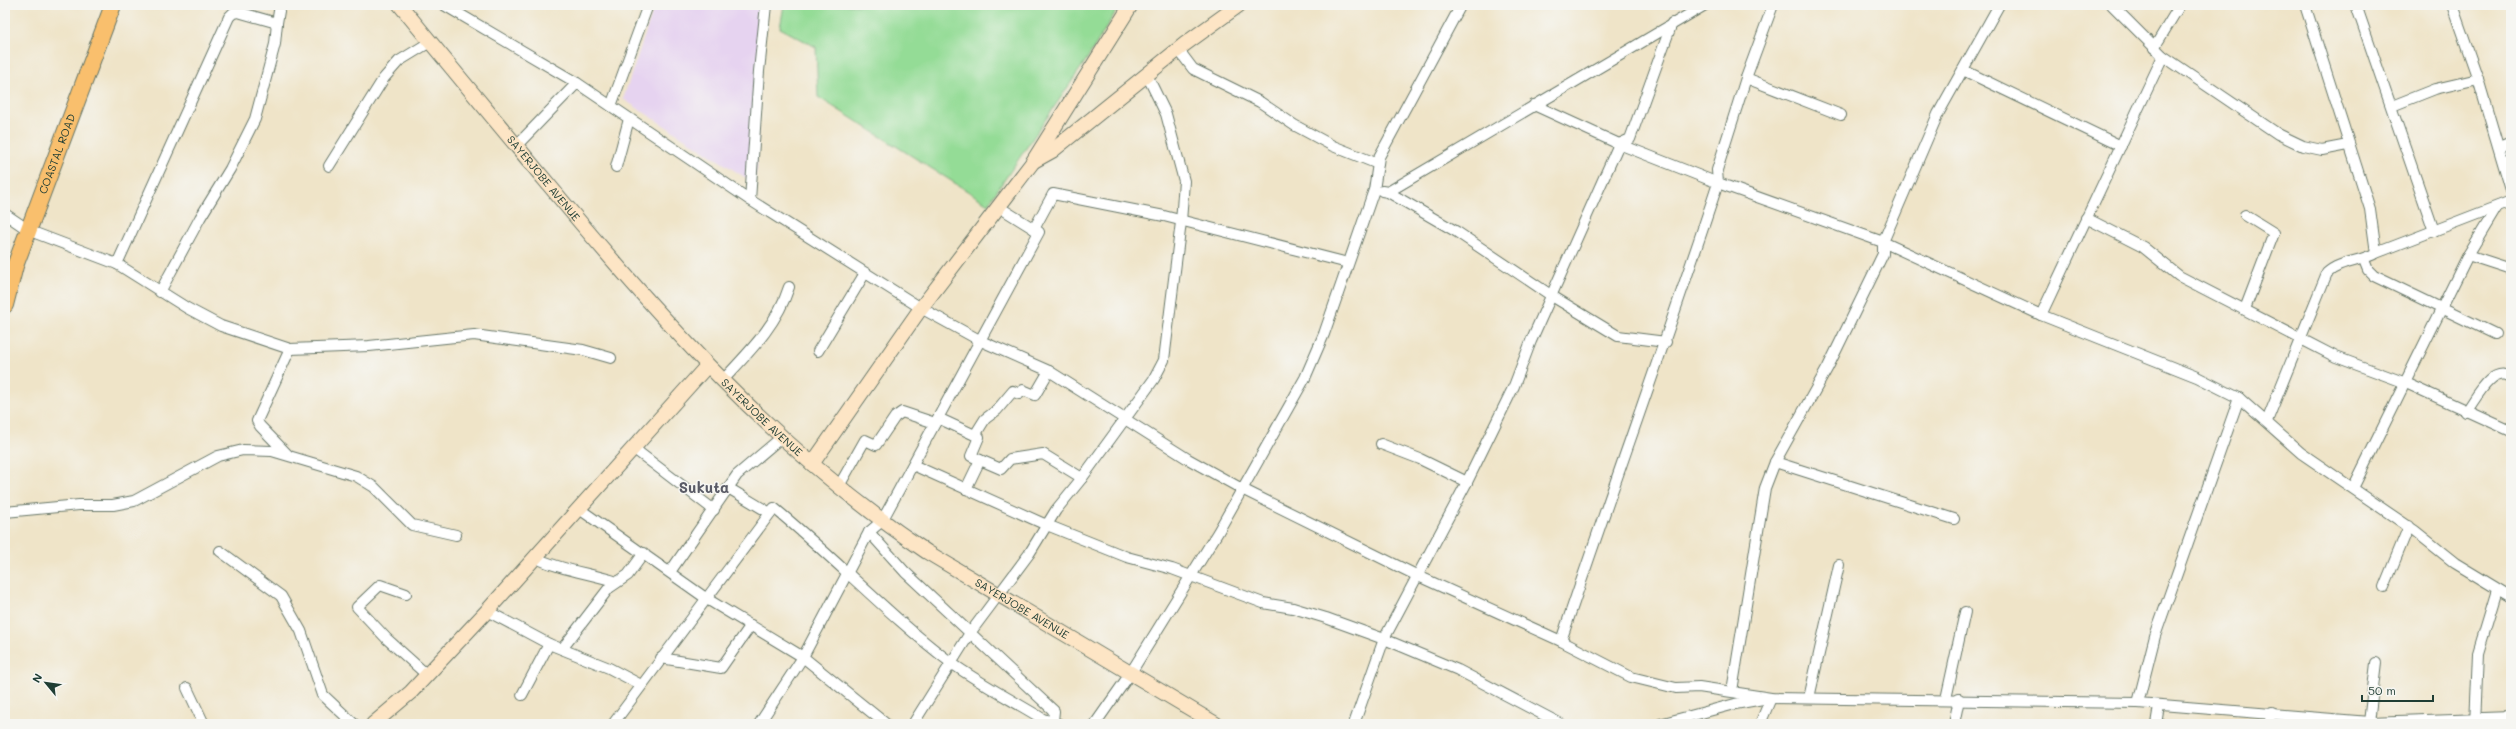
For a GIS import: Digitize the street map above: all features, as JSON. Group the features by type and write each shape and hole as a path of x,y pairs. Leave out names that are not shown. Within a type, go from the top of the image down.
{"main road":[{"name":"COASTAL ROAD","path":"6,297 15,266 30,231 113,5"}],"street":[{"path":"160,292 200,218 230,170 255,119 275,44 280,5"},
{"name":"SAYERJOBE AVENUE","path":"400,5 624,276 707,366 812,464 882,521 1000,596 1216,724"},
{"path":"444,5 577,83 750,200 921,308 981,341 1049,371 1124,420 1242,489 1416,575 1561,641 1631,677 1676,688 1699,687 1771,698"},
{"path":"611,106 648,5"},
{"path":"750,200 759,72 766,5"},
{"path":"812,464 921,308 1032,163 1131,5"},
{"path":"1032,163 1052,151 1178,50 1239,5"},
{"path":"1095,724 1130,674 1190,576 1242,489 1305,378 1324,334 1374,190 1379,157 1461,5"},
{"path":"1388,192 1672,23 1705,5"},
{"path":"1561,641 1629,439 1666,342 1718,183 1717,170 1746,78 1773,5"},
{"path":"1732,691 1763,496 1775,462 1828,367 1883,254 1883,242 1938,114 1999,5"},
{"path":"2112,5 2163,56 2278,134 2303,146 2322,150 2348,145"},
{"path":"2154,48 2180,5"},
{"path":"2306,5 2348,145 2370,209 2376,253"},
{"path":"2356,5 2434,231"},
{"path":"2452,5 2478,79 2511,190"},
{"path":"117,264 233,12 238,12 277,23"},
{"path":"1354,724 1384,638 1416,575 1467,482 1514,386 1531,341 1619,144 1630,139 1672,23"},
{"path":"329,166 384,78 398,61 430,42"},
{"path":"1178,50 1193,68 1260,102 1294,125 1333,146 1378,164"},
{"path":"2041,315 2163,56"},
{"path":"1962,70 2121,146"},
{"path":"913,724 970,633 1000,596 1056,510 1082,478 1154,379 1164,360 1181,222 1184,181 1166,114 1147,75"},
{"path":"1746,78 1841,115"},
{"path":"2392,106 2435,89 2478,79"},
{"path":"516,146 577,83"},
{"path":"1534,105 1619,144 1718,183 1883,242 2041,315 2197,377 2239,398 2267,421 2301,453 2409,526 2455,563 2497,590 2511,597"},
{"path":"616,167 629,119"},
{"path":"2499,147 2511,142"},
{"path":"1374,190 1388,192 1457,232 1552,296 1618,336 1666,342"},
{"path":"1034,229 1053,194 1164,216 1181,222 1348,263"},
{"path":"2267,421 2327,273 2333,267 2364,260 2376,253 2511,201"},
{"path":"759,724 804,657 869,532 882,521 1039,232 999,207"},
{"path":"2353,488 2468,255 2496,207"},
{"path":"5,214 30,231 117,264 140,277 160,292 221,326 290,349 369,346 474,335 583,350 611,358"},
{"path":"2245,215 2274,233 2245,309"},
{"path":"2086,218 2143,247 2179,276 2336,357 2406,383 2466,412 2511,431"},
{"path":"2468,255 2511,269"},
{"path":"2364,260 2368,270 2374,276 2494,334"},
{"path":"818,351 865,273"},
{"path":"723,380 769,328 784,302 789,287"},
{"path":"289,456 257,421 290,349"},
{"path":"373,724 411,692 428,675 707,366"},
{"path":"975,435 985,419 997,410 1013,391 1019,394 1023,390 1035,396 1049,371"},
{"path":"2466,412 2490,379 2498,375 2511,377"},
{"path":"2138,703 2155,636 2239,398"},
{"path":"839,486 865,440 876,445 895,417 902,412 937,421 979,437 971,456 1001,469 1010,459 1043,454 1082,478"},
{"path":"670,572 730,489 737,475 783,436"},
{"path":"1381,444 1420,459 1467,482"},
{"path":"633,448 714,510"},
{"path":"5,512 79,505 113,505 134,500 218,456 243,450 272,451 356,476 374,487 412,525 456,535"},
{"path":"966,489 980,460"},
{"path":"1775,462 1954,519"},
{"path":"913,464 1047,525 1127,557 1190,576 1263,603 1293,608 1384,638 1458,670 1561,724"},
{"path":"730,489 770,513"},
{"path":"578,508 644,553 707,599 804,657 886,724"},
{"path":"613,724 774,508 810,538 846,574 951,662 1043,719 1056,722 1054,711 905,572 869,532"},
{"path":"2384,587 2409,526"},
{"path":"220,551 281,596 301,631 323,695 354,724"},
{"path":"562,649 609,588 628,575 644,553"},
{"path":"534,557 552,566 590,573 617,582"},
{"path":"1809,698 1839,565"},
{"path":"406,594 380,585 357,607 387,639 428,675"},
{"path":"2475,721 2478,653 2497,590"},
{"path":"487,611 549,644 609,668 642,685"},
{"path":"1946,699 1966,612"},
{"path":"661,658 721,668 751,625"},
{"path":"522,695 549,644"},
{"path":"2373,723 2376,663"},
{"path":"187,688 204,724"},
{"path":"1760,724 1771,698"},
{"path":"1660,724 1735,704 1771,698 1959,699 2138,703 2159,706 2272,713 2373,723 2475,721 2511,718"},
{"path":"1954,724 1959,699"},
{"path":"2156,724 2159,706"},
{"path":"2270,724 2272,713"}],"shaded area":[{"path":"655,5 765,5 759,71 757,168 754,183 623,99"}],"green space":[{"path":"784,5 1120,5 1087,59 988,204 818,97 816,47 780,28"}],"district":[{"name":"Sukuta","path":"704,488"}]}
